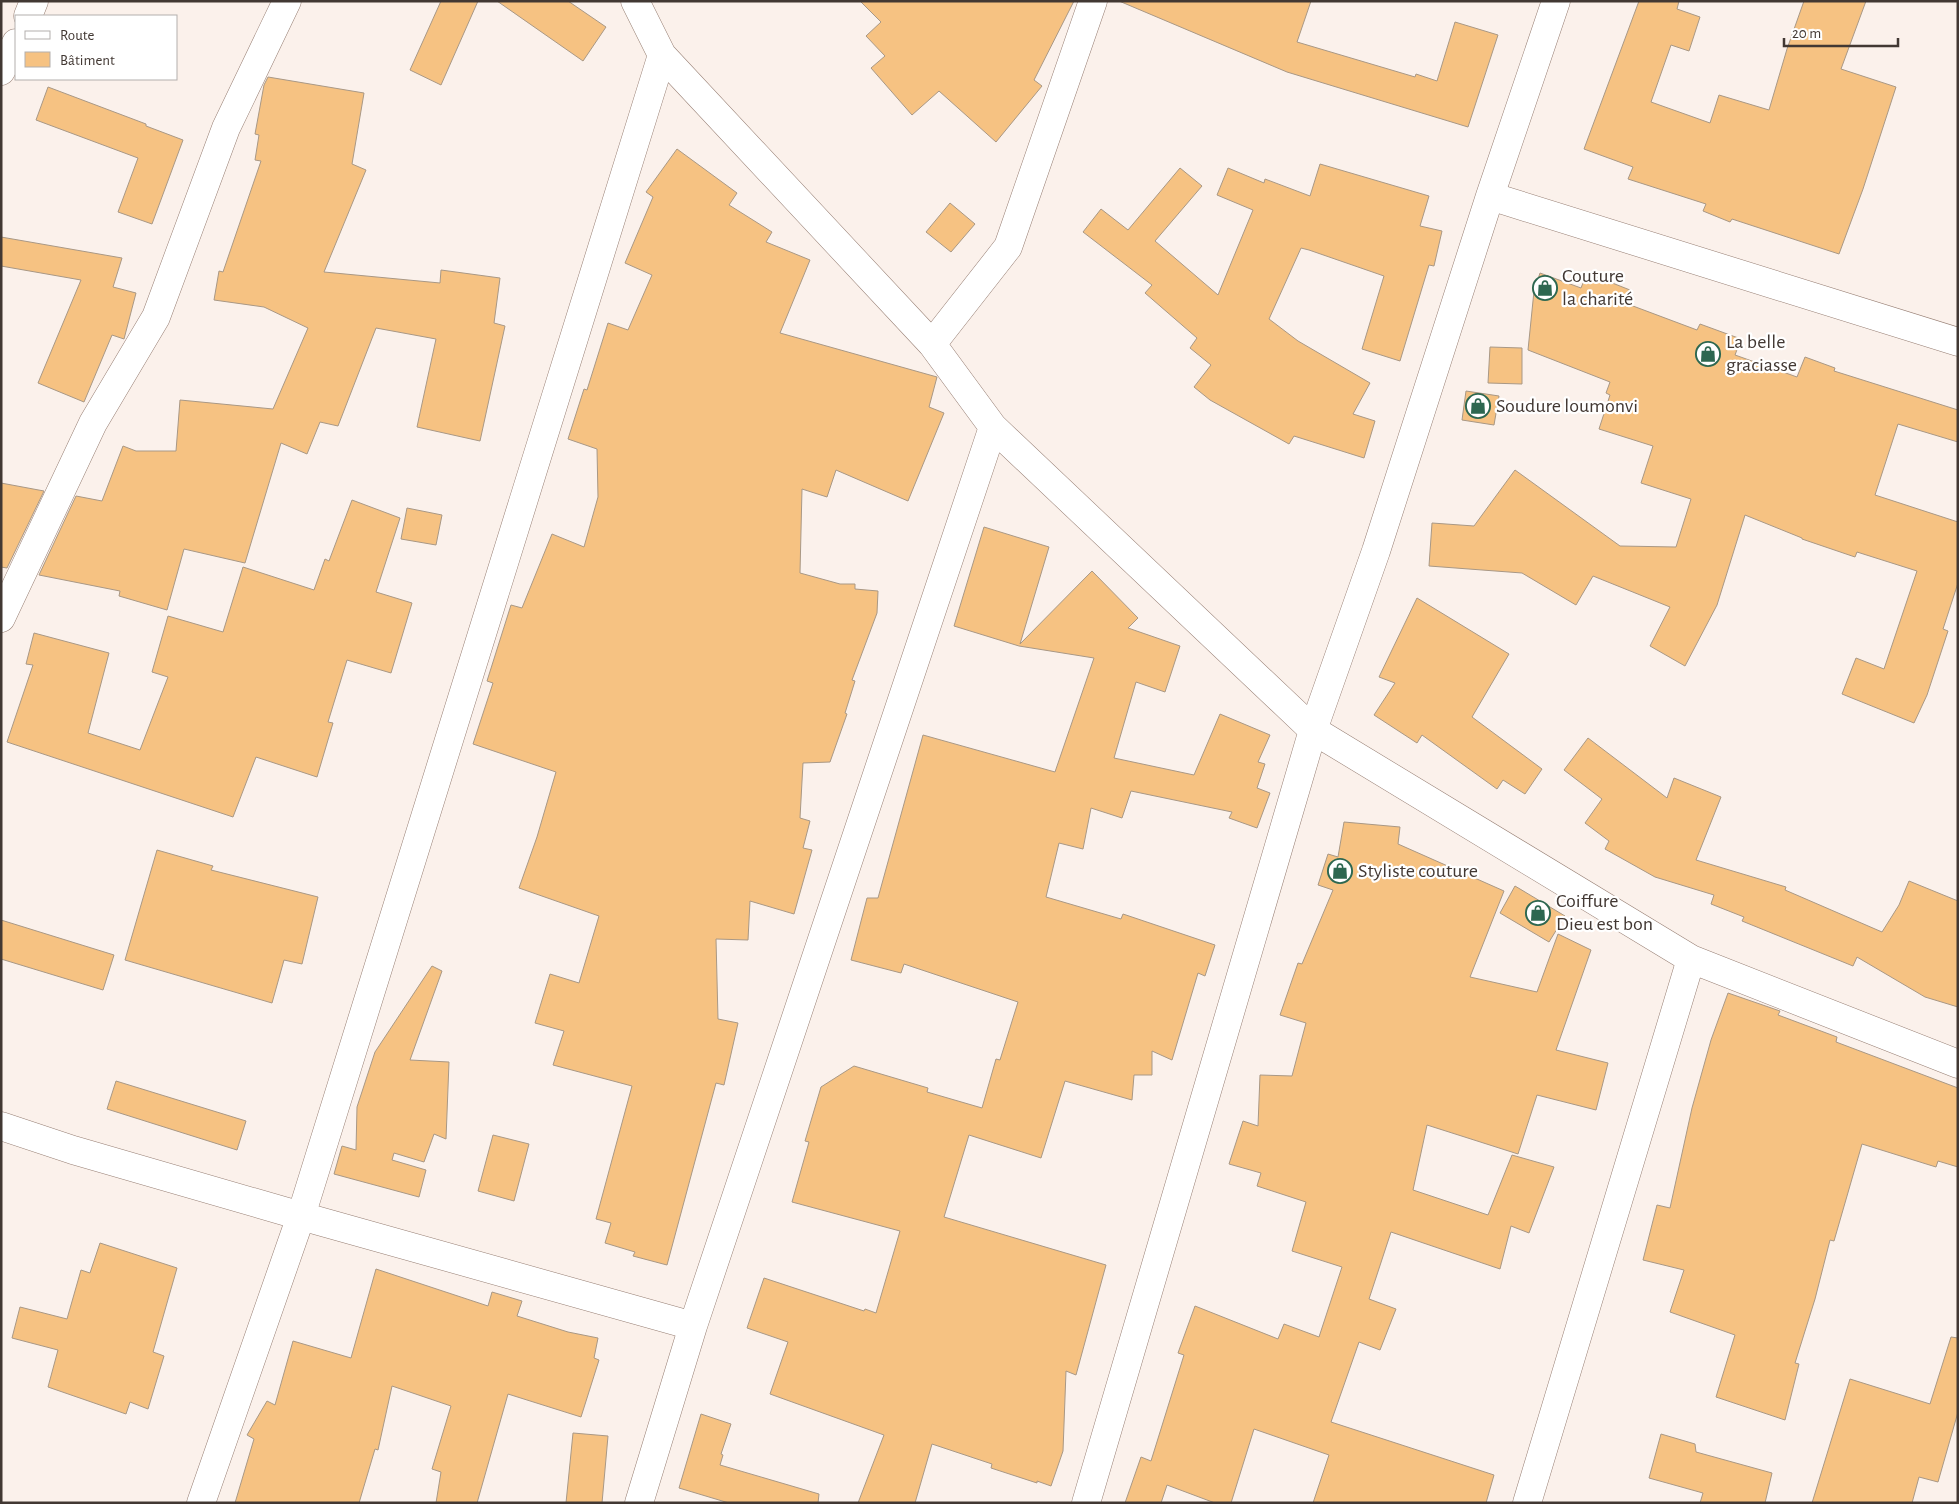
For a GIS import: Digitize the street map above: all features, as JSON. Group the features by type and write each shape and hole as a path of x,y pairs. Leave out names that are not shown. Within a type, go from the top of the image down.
{"street":[{"path":"28,15 34,1"},
{"path":"1,618 93,423 156,317 226,128 287,1"},
{"path":"932,344 1008,247 1093,1"},
{"path":"1086,1503 1313,730 1376,551 1490,196 1556,1"},
{"path":"645,8 662,55 932,344 993,427 1313,730 1691,959 1958,1064"},
{"path":"1,70 15,45"},
{"path":"202,1503 301,1216 662,55"},
{"path":"1490,196 1958,342"},
{"path":"640,1503 693,1326 993,427"},
{"path":"1526,1503 1691,959"},
{"path":"1,1126 73,1150 301,1216 693,1326"}],"building":[{"path":"441,1 478,1 441,85 410,70"},
{"path":"497,1 568,1 606,27 583,61"},
{"path":"860,1 1074,1 1034,80 1042,86 996,142 939,91 912,115 871,68 885,56 866,36 881,22"},
{"path":"1119,1 1311,1 1297,42 1415,77 1416,74 1437,81 1455,22 1498,35 1468,127 1287,72"},
{"path":"1639,1 1679,1 1677,9 1700,17 1689,51 1671,45 1651,102 1710,123 1719,95 1769,110 1787,49 1804,1 1866,1 1841,69 1896,87 1863,189 1839,254 1732,219 1730,222 1703,211 1706,204 1628,179 1633,167 1584,149"},
{"path":"268,77 364,93 352,164 366,170 324,272 440,283 441,270 500,278 494,323 505,326 480,441 417,427 436,339 376,328 338,426 320,422 307,454 281,443 245,563 184,549 167,610 119,596 120,591 39,575 76,496 102,501 123,446 136,451 176,451 180,400 273,409 308,328 264,307 214,300 219,271 223,272 261,161 255,160 259,135 255,134 264,85"},
{"path":"48,87 183,140 152,224 118,212 138,158 36,120"},
{"path":"677,149 737,193 729,205 772,232 766,242 810,260 780,333 937,377 929,407 944,413 908,501 836,470 827,497 802,489 800,573 840,584 855,584 855,589 878,591 877,613 852,680 855,681 845,713 847,714 830,762 803,763 800,818 810,821 803,848 812,850 794,914 750,901 748,940 716,939 718,1019 738,1023 724,1085 716,1083 667,1265 633,1256 635,1252 605,1243 611,1223 596,1219 632,1086 553,1065 564,1031 535,1023 550,974 579,983 599,916 519,888 537,837 556,772 473,744 493,683 487,681 511,605 522,608 552,534 584,547 598,497 597,449 568,439 584,389 587,390 608,323 628,330 652,275 625,263 653,197 646,192"},
{"path":"1320,164 1429,196 1420,226 1442,231 1434,266 1429,265 1400,361 1362,349 1384,276 1309,250 1301,248 1269,319 1298,341 1370,383 1353,414 1375,421 1364,458 1294,436 1289,444 1210,400 1194,387 1211,365 1190,348 1197,338 1145,293 1152,285 1083,232 1101,209 1128,230 1180,168 1202,186 1155,241 1218,295 1253,210 1217,195 1228,168 1264,183 1265,179 1310,196"},
{"path":"950,203 975,224 951,252 926,232"},
{"path":"1,237 122,258 113,287 136,293 124,339 112,335 84,402 38,383 81,280 1,266"},
{"path":"1540,273 1581,288 1587,273 1630,290 1625,303 1697,330 1700,324 1741,339 1735,355 1797,377 1805,357 1835,368 1834,371 1958,410 1958,442 1898,424 1875,495 1958,522 1958,583 1943,629 1948,631 1927,695 1914,723 1842,694 1856,658 1884,669 1917,571 1857,552 1855,557 1802,539 1745,515 1717,605 1685,666 1650,646 1670,607 1593,576 1576,605 1522,573 1429,566 1432,523 1474,526 1515,470 1620,546 1676,547 1691,499 1641,483 1653,446 1599,429 1610,395 1606,393 1610,382 1528,350 1534,291"},
{"path":"1490,347 1522,348 1522,384 1488,383"},
{"path":"1466,391 1499,396 1494,425 1462,420"},
{"path":"1,483 44,491 7,568 1,567"},
{"path":"352,500 400,518 376,592 412,603 391,673 347,660 328,722 333,723 317,777 256,757 233,817 7,742 33,665 26,664 34,633 109,653 88,733 140,750 168,677 152,672 168,616 223,632 243,567 314,590 325,559 329,561"},
{"path":"407,508 442,515 436,545 401,539"},
{"path":"984,527 1049,547 1020,644 1092,571 1138,618 1128,628 1180,646 1165,692 1136,682 1114,758 1194,775 1220,714 1270,735 1258,762 1265,764 1257,788 1270,793 1257,828 1229,818 1232,812 1131,791 1122,818 1091,808 1083,849 1059,843 1046,897 1121,919 1123,914 1215,945 1205,976 1198,973 1172,1060 1152,1051 1152,1075 1134,1075 1132,1100 1065,1081 1041,1158 969,1135 944,1217 1106,1265 1076,1375 1066,1371 1063,1451 1051,1486 991,1468 992,1464 932,1444 915,1503 858,1503 884,1435 770,1394 788,1342 747,1328 764,1278 864,1311 865,1309 876,1313 900,1231 792,1202 809,1142 805,1141 821,1087 854,1066 928,1088 927,1092 982,1108 996,1059 1000,1060 1018,1002 904,964 901,973 851,960 867,898 878,898 923,735 1055,772 1094,658 1019,646 954,626"},
{"path":"1417,598 1509,654 1472,717 1542,769 1525,794 1503,780 1497,789 1422,735 1417,743 1374,715 1395,683 1379,677"},
{"path":"1588,738 1667,798 1674,778 1721,797 1696,860 1786,887 1785,890 1882,932 1899,905 1909,881 1958,901 1958,1007 1925,997 1857,957 1853,966 1742,921 1744,917 1711,904 1714,895 1655,877 1605,849 1609,841 1585,823 1602,799 1564,770"},
{"path":"1344,822 1400,827 1398,844 1504,891 1470,977 1537,992 1558,934 1591,950 1556,1050 1608,1063 1596,1110 1537,1095 1518,1154 1427,1125 1413,1190 1488,1215 1512,1155 1554,1167 1529,1233 1511,1226 1500,1269 1391,1232 1369,1299 1396,1309 1380,1350 1359,1342 1331,1422 1494,1475 1486,1503 1313,1503 1329,1455 1254,1429 1231,1503 1215,1503 1167,1485 1161,1503 1125,1503 1141,1457 1151,1461 1184,1355 1178,1353 1195,1306 1278,1339 1284,1324 1319,1337 1342,1267 1292,1251 1306,1202 1257,1186 1261,1173 1229,1164 1243,1121 1258,1126 1260,1075 1292,1076 1306,1023 1280,1015 1298,963 1302,964 1333,890 1318,885 1328,854 1338,857"},
{"path":"157,850 213,866 211,870 318,897 302,964 284,960 272,1003 125,960"},
{"path":"1515,886 1565,916 1549,942 1500,913"},
{"path":"1,920 114,955 103,990 1,959"},
{"path":"432,966 442,971 410,1060 449,1062 446,1139 434,1134 424,1162 394,1153 392,1160 426,1170 419,1197 334,1174 342,1146 356,1150 357,1107 375,1052"},
{"path":"1728,993 1780,1011 1778,1015 1837,1037 1836,1042 1958,1088 1958,1167 1938,1161 1936,1167 1862,1144 1834,1241 1830,1240 1815,1299 1795,1363 1799,1364 1785,1420 1716,1397 1735,1335 1670,1312 1684,1270 1643,1260 1657,1205 1670,1208 1692,1108 1711,1040"},
{"path":"116,1081 246,1121 237,1150 107,1109"},
{"path":"493,1135 529,1144 514,1201 478,1191"},
{"path":"100,1243 177,1268 153,1352 164,1356 148,1409 130,1402 126,1414 48,1387 58,1350 12,1338 20,1307 67,1319 81,1270 90,1273"},
{"path":"376,1269 488,1306 492,1292 522,1301 517,1316 568,1332 598,1338 594,1358 599,1360 581,1417 508,1394 477,1503 436,1503 441,1472 432,1469 451,1406 392,1386 378,1450 375,1449 359,1503 235,1503 254,1439 247,1435 267,1401 275,1405 293,1341 351,1358"},
{"path":"1951,1337 1958,1338 1958,1412 1938,1482 1919,1477 1912,1503 1812,1503 1850,1379 1930,1404"},
{"path":"701,1414 731,1424 721,1454 723,1455 720,1465 819,1494 818,1503 729,1503 679,1488"},
{"path":"573,1433 608,1436 602,1503 566,1503"},
{"path":"1661,1434 1695,1444 1696,1452 1772,1473 1765,1503 1700,1503 1703,1493 1649,1478"}],"place":[{"name":"Couture la charité","path":"1545,288"},
{"name":"La belle graciasse","path":"1708,354"},
{"name":"Soudure loumonvi","path":"1478,406"},
{"name":"Styliste couture","path":"1340,871"},
{"name":"Coiffure Dieu est bon","path":"1538,913"}]}
